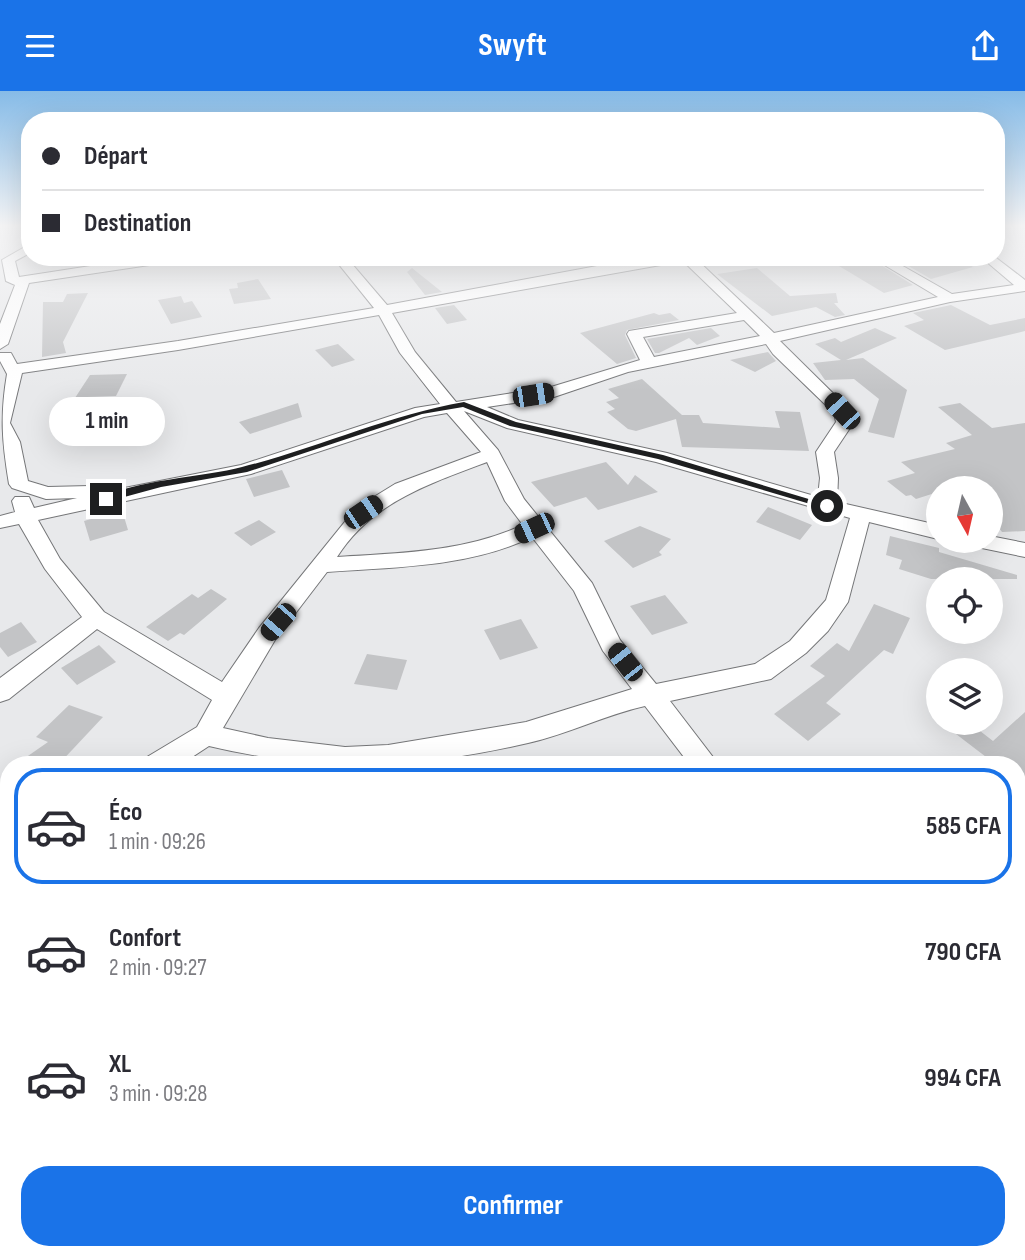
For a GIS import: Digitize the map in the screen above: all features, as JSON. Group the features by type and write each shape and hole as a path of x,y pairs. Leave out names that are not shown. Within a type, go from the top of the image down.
{"street":[{"path":"0,344 12,282"},
{"path":"359,282 382,309 408,353 457,405 492,454 515,501 584,589 611,645 699,756"},
{"path":"13,369 135,353 523,282"},
{"path":"709,282 770,337 778,351 824,392 845,417 825,452 829,478 827,506"},
{"path":"921,282 950,298"},
{"path":"0,522 244,470 421,412 554,392 603,374 649,362 950,298 1025,287"},
{"path":"649,362 634,334 745,316"},
{"path":"0,350 13,369 15,382 1,425 10,442 26,517 51,562 96,618 226,696"},
{"path":"457,405 513,424 660,457 827,506 926,529"},
{"path":"172,756 206,735 226,696 267,634 349,527 380,501 402,488 492,454"},
{"path":"19,484 46,493 122,495"},
{"path":"432,756 569,722 624,701 762,672 798,647 820,625 837,602 861,514"},
{"path":"320,565 432,557 495,546 534,528"},
{"path":"1003,546 1025,550"},
{"path":"0,692 96,618"},
{"path":"206,735 268,750 326,756"}],"building":[{"path":"260,282 271,299 234,304 229,289 238,288 237,283"},
{"path":"414,282 429,282 442,292 425,295"},
{"path":"727,282 773,282 790,296 836,293 838,303 834,303 845,315 835,317 816,307 772,316"},
{"path":"865,282 907,282 913,285 884,293"},
{"path":"88,293 63,342 66,353 42,357 43,302 63,302 67,294"},
{"path":"181,296 184,303 192,301 202,317 171,324 158,300"},
{"path":"454,305 467,320 447,324 435,308"},
{"path":"951,305 990,325 1025,318 1025,331 945,350 904,326 924,320 913,313"},
{"path":"654,313 670,313 679,320 627,330 625,335 636,358 617,364 580,333"},
{"path":"711,328 720,336 697,345 689,338 659,353 655,353 647,339"},
{"path":"875,328 897,338 846,360 863,358 907,390 894,438 868,432 879,399 854,379 825,380 813,363 841,360 815,344 835,338 841,342"},
{"path":"338,344 355,360 332,367 315,350"},
{"path":"768,352 776,361 755,372 730,360"},
{"path":"127,374 116,396 87,397 89,414 59,420 58,405 73,401 90,375"},
{"path":"642,379 682,415 699,415 703,423 780,428 775,411 800,412 809,451 682,447 676,419 636,431 628,429 607,412 615,409 606,402 619,398 608,389"},
{"path":"298,403 302,417 250,434 239,422"},
{"path":"960,403 992,428 1025,423 1025,531 1003,532 1003,476 926,476 926,496 916,499 911,495 906,496 887,481 915,473 901,462 955,449 946,443 972,435 938,407"},
{"path":"606,462 628,485 635,475 658,492 598,510 586,497 554,507 531,482"},
{"path":"282,470 290,487 254,497 246,479"},
{"path":"768,507 812,525 800,540 756,522"},
{"path":"122,510 128,530 90,541 84,521"},
{"path":"259,520 276,532 251,546 234,533"},
{"path":"640,526 671,539 659,552 662,555 633,568 604,541"},
{"path":"890,536 926,545 926,553 942,553 990,567 926,567 926,577 899,569 902,560 886,555"},
{"path":"1003,571 1017,575 1017,579 1003,579"},
{"path":"211,589 227,599 184,635 180,633 168,641 146,627 192,594 198,598"},
{"path":"665,595 688,623 652,635 630,606"},
{"path":"874,604 910,618 893,654 884,650 826,703 841,714 808,741 774,714 825,676 810,666 837,643 849,651"},
{"path":"521,619 538,648 500,660 484,630"},
{"path":"21,622 37,642 8,657 0,647 0,633"},
{"path":"99,645 116,662 77,685 61,668"},
{"path":"367,654 407,660 397,690 354,684"},
{"path":"69,705 103,717 66,756 28,756 48,742 36,737"},
{"path":"1025,712 1025,756 985,756 957,735 985,735 993,741 1003,735 1003,732"}],"route":[{"path":"106,499 161,485 244,470 421,412 464,404 500,421 660,457 827,506"}]}
